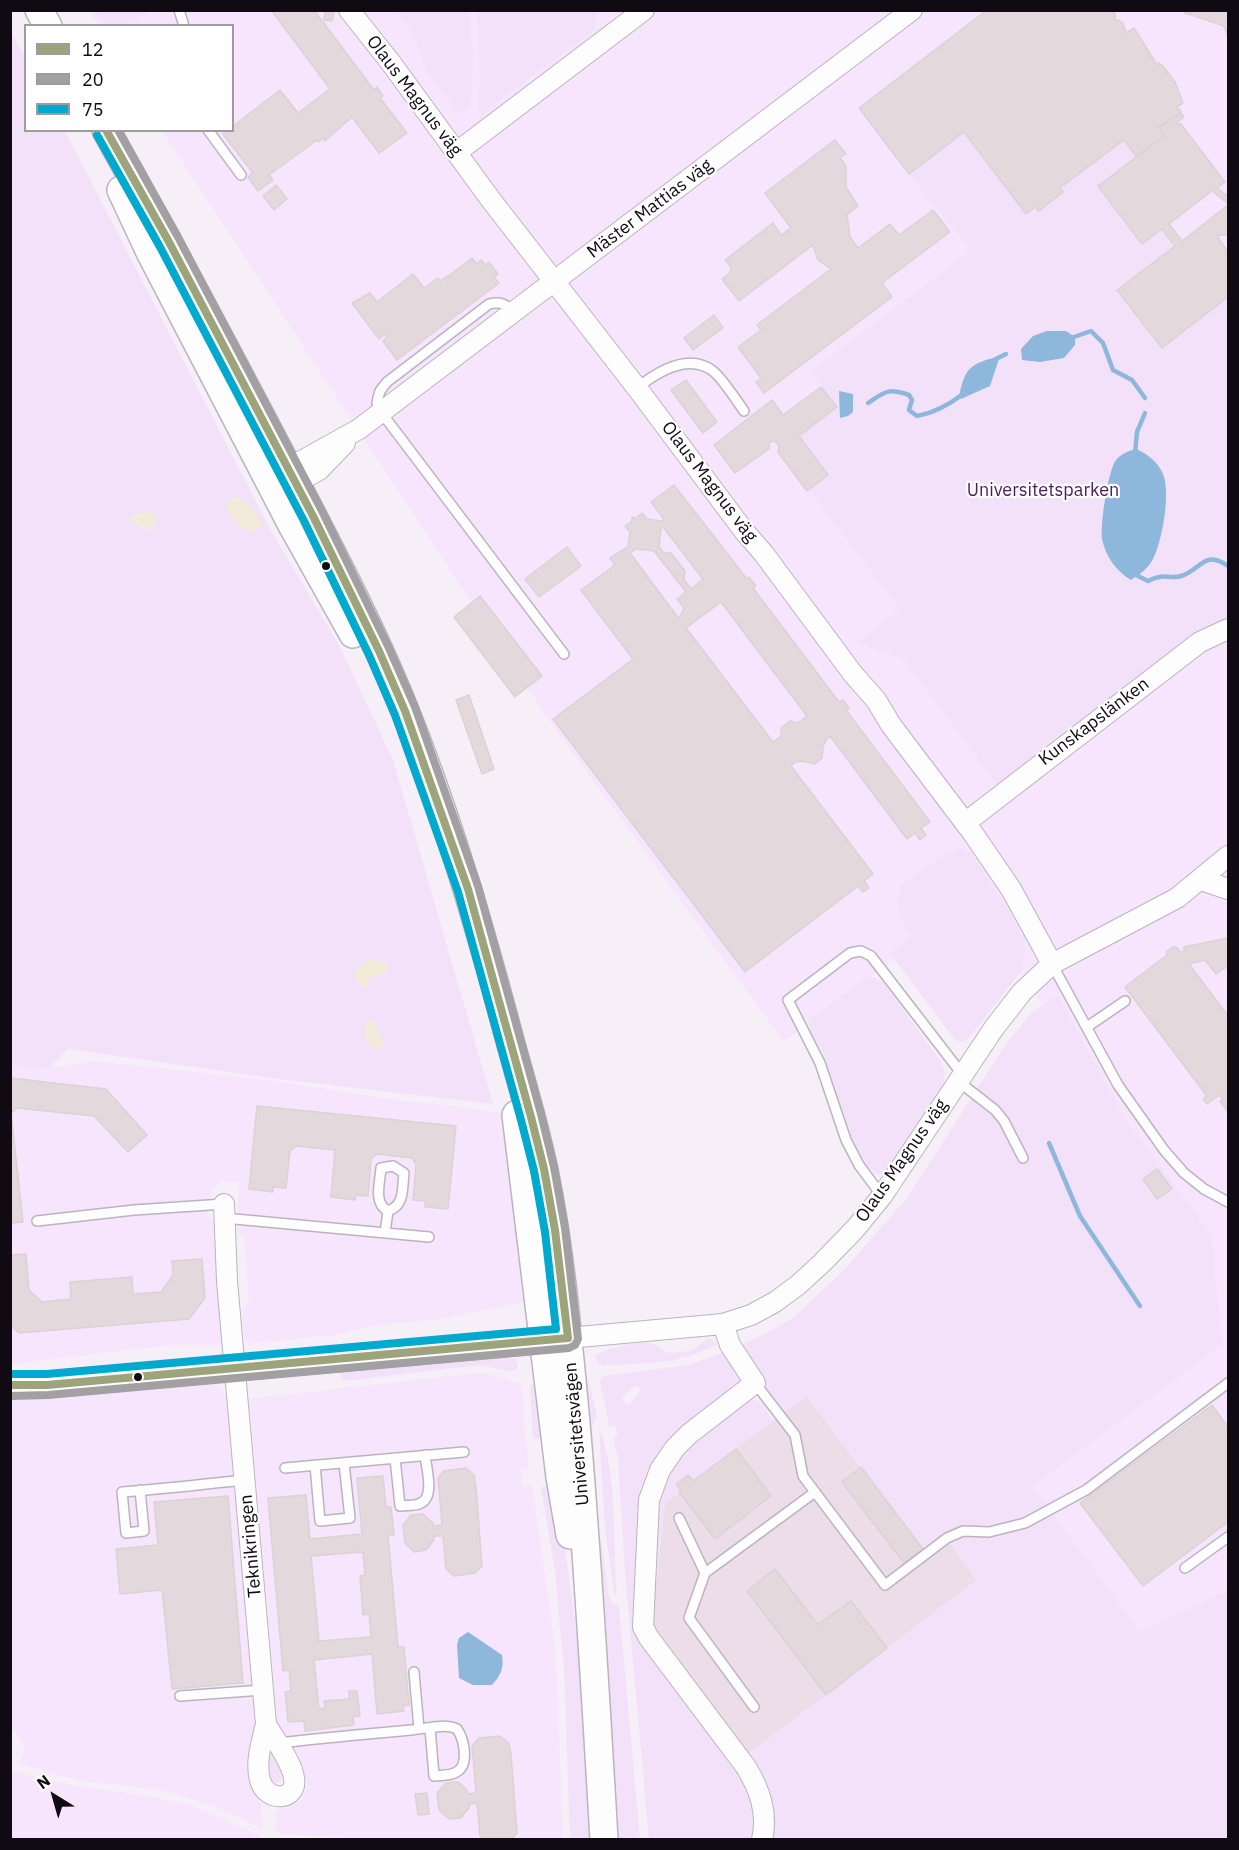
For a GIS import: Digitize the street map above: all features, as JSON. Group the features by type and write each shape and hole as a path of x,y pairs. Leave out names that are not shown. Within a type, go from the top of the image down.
{"main road":[{"path":"38,10 44,24"},
{"name":"Universitetsvägen","path":"94,132 150,252 380,651 432,784 468,889 544,1169 555,1230 560,1477 593,1676 604,1839"},
{"name":"Universitetsvägen","path":"107,132 169,242 282,481"}],"street":[{"name":"Olaus Magnus väg","path":"349,10 392,63 554,281 744,531 764,554 853,674 876,700 1011,889 1052,964"},
{"path":"457,152 644,10"},
{"name":"Mäster Mattias väg","path":"282,481 319,470 359,429 912,10"},
{"name":"Kunskapslänken","path":"965,823 1200,642 1228,630"},
{"name":"Olaus Magnus väg","path":"556,1340 723,1324 751,1315 775,1302 798,1285 855,1229 882,1196 960,1077 1022,992 1052,964 1177,898 1202,880 1228,856"},
{"path":"1202,880 1228,889"},
{"name":"Teknikringen","path":"224,1211 227,1281 268,1737"},
{"path":"723,1324 730,1345 755,1383 689,1434 675,1448 660,1470 649,1500 643,1627 756,1783 764,1813 762,1839"},
{"path":"10,1385 47,1385 556,1340"},
{"path":"10,1394 47,1385"}],"lane":[{"path":"209,132 241,175"},
{"path":"637,388 662,369 685,364 700,365 713,371 744,411"},
{"path":"381,412 564,654"},
{"path":"882,1196 859,1166 846,1140 820,1063 788,1000 850,953 861,951 871,956 960,1077 1004,1121 1023,1158"},
{"name":"Olaus Magnus väg","path":"1052,964 1118,1085 1164,1150 1184,1173 1204,1189 1228,1202"},
{"path":"1087,1027 1125,1001"},
{"path":"393,1166 404,1173 401,1200 398,1206 388,1211 381,1208 379,1201 381,1168 393,1166"},
{"path":"37,1221 134,1210 224,1211 429,1237"},
{"path":"385,1233 388,1211"},
{"path":"755,1383 795,1435 803,1476 885,1585 947,1538 963,1531 989,1532 1024,1523 1086,1490 1228,1383"},
{"path":"285,1468 464,1452"},
{"path":"395,1458 400,1506 419,1504 428,1494 425,1455"},
{"path":"315,1466 320,1521 350,1518 345,1463"},
{"path":"140,1490 144,1531 126,1533 122,1492 140,1490 245,1480"},
{"path":"754,1707 689,1618 705,1573 814,1492"},
{"path":"679,1518 705,1573"},
{"path":"1185,1568 1228,1538"},
{"path":"414,1672 420,1729"},
{"path":"180,1696 263,1690"},
{"path":"268,1737 451,1726 461,1734 464,1760 463,1767 458,1771 434,1776 430,1728"}],"shaded area":[{"path":"89,11 1228,11 1228,1590 1140,1632 1033,1487 1222,1344 1124,1117 1059,994 1042,1004 967,904 784,1042 548,719 163,132 234,132 234,24 97,24"},
{"path":"96,1061 274,1081 376,1097 507,1113 529,1301 433,1320 378,1325 334,1335 250,1343 245,1339 242,1309 249,1302 244,1237 237,1233 239,1182 222,1181 212,1189 208,1217 214,1222 223,1345 167,1345 11,1364 11,1066 49,1068"},
{"path":"477,1373 512,1381 521,1386 523,1391 524,1427 529,1467 521,1469 523,1486 532,1485 556,1653 563,1839 360,1839 280,1834 275,1828 276,1810 288,1808 302,1799 307,1782 303,1771 281,1736 277,1718 249,1399"},
{"path":"208,1382 221,1389 226,1398 228,1414 255,1725 253,1785 255,1795 261,1804 262,1828 209,1804 157,1789 76,1780 17,1763 24,1749 22,1741 11,1727 11,1400"},
{"path":"806,1395 929,1558 950,1543 977,1580 747,1755 651,1630 665,1503 681,1491 676,1484 688,1475 693,1481"},
{"path":"11,1771 75,1786 154,1797 191,1806 261,1836 261,1839 11,1839"}],"green space":[{"path":"477,10 597,11 595,29 481,115 478,105 480,77"},
{"path":"97,11 150,11 123,24 104,24"},
{"path":"396,11 469,11 473,60 471,106 468,110 458,112 427,72 411,30"},
{"path":"10,30 24,55 24,132 66,132 269,527 341,649 393,760 493,1104 271,1078 68,1049 49,1068 11,1066"},
{"name":"Universitetsparken","path":"964,132 1026,214 1035,207 1039,211 1063,193 1060,188 1124,140 1136,156 1098,186 1142,244 1162,229 1175,246 1117,290 1162,348 1228,297 1228,618 1208,627 997,785 904,659 857,643 900,609 809,490 829,475 800,436 838,408 811,372 971,250 909,174"},
{"path":"959,848 970,852 979,864 1016,923 1025,944 1022,970 969,1038 963,1042 956,1041 890,953 912,936 900,912 900,886 944,855"},
{"path":"867,977 882,981 940,1060 945,1073 943,1087 887,1174 876,1174 868,1167 854,1144 823,1053 809,1028 809,1020"},
{"path":"1058,994 1124,1117 1211,1234 1222,1344 1033,1487 1140,1632 1228,1590 1228,1839 767,1839 747,1755 977,1580 950,1543 930,1558 807,1396 785,1412 745,1360 740,1345 773,1330 794,1317 844,1270 907,1198 1006,1044 1031,1013"},
{"path":"709,1338 718,1345 670,1361 604,1366 597,1362 595,1355 617,1347 643,1343 656,1345 668,1353 690,1351"},
{"path":"724,1352 741,1379 739,1386 662,1458 636,1612 746,1778 757,1819 755,1839 649,1839 625,1574 618,1458 613,1438 618,1436 615,1425 609,1426 600,1381 603,1376 689,1365","holes":["633,1387 641,1388 635,1398 626,1405 622,1398"]},
{"path":"497,1356 516,1359 518,1366 516,1370 509,1371 481,1365 343,1381 340,1371"},
{"path":"585,1378 589,1382 597,1417 592,1426 596,1482 593,1483"},
{"path":"540,1383 542,1438 533,1439 530,1385"},
{"path":"755,1400 762,1403 773,1421 693,1481 688,1475 676,1484 681,1491 665,1503 651,1630 654,1506 665,1473 699,1432 745,1401"},
{"path":"599,1427 610,1468 614,1510 617,1595 615,1597 605,1531"},
{"path":"549,1486 563,1535 579,1649 588,1774 589,1839 570,1839 564,1670 555,1571 541,1487"},
{"path":"597,1535 601,1540 609,1596 612,1602 619,1606 640,1839 616,1839"},
{"path":"265,1750 269,1750 282,1773 282,1780 279,1782 270,1780"}],"sand":[{"path":"237,497 248,504 261,521 260,528 253,531 244,530 226,510 227,503"},
{"path":"152,512 156,520 149,528 144,530 132,521 132,516 135,514"},
{"path":"368,960 386,964 388,969 385,974 372,977 364,988 354,976 356,970"},
{"path":"371,1020 375,1022 385,1047 375,1048 368,1043 365,1025"}],"water":[{"path":"1047,331 1066,331 1075,337 1075,345 1064,358 1040,362 1022,360 1021,349 1033,336"},
{"path":"1000,356 990,386 961,399 959,397 961,387 971,368 982,361"},
{"path":"839,391 853,394 853,412 840,418"},
{"path":"1136,449 1145,453 1161,470 1165,482 1166,505 1156,553 1148,567 1131,580 1116,568 1109,558 1102,539 1102,523 1113,466 1120,456"},
{"path":"468,1632 502,1655 501,1671 492,1685 473,1685 459,1678 457,1645 459,1638"}],"building":[{"path":"271,10 314,10 374,90 377,87 383,96 380,98 407,133 379,153 352,117 325,141 323,138 318,142 317,140 269,175 273,180 258,191 248,177 253,173 223,134 234,132 234,125 280,90 298,113 330,89"},
{"path":"987,10 1112,10 1116,16 1115,19 1123,23 1126,33 1134,28 1157,65 1159,63 1162,65 1175,82 1183,103 1176,108 1180,109 1181,113 1159,127 1164,136 1136,156 1124,140 1060,188 1063,192 1039,211 1035,207 1026,214 964,132 909,174 859,108"},
{"path":"1184,10 1228,10 1228,37 1224,26 1185,13"},
{"path":"325,11 334,12 332,21 324,20"},
{"path":"1181,113 1184,117 1177,122 1178,125 1180,123 1225,182 1217,188 1228,196 1228,204 1212,191 1169,224 1182,241 1228,205 1228,234 1217,236 1228,252 1228,297 1162,348 1117,290 1175,246 1162,229 1142,244 1098,186 1164,136 1159,127"},
{"path":"835,140 846,154 840,158 846,166 846,187 858,206 847,215 850,237 858,248 890,224 899,235 933,210 950,232 882,283 892,297 764,393 756,382 761,378 738,347 761,330 757,325 831,269 818,260 813,245 739,301 722,279 730,273 731,267 725,260 773,223 781,235 791,228 765,193"},
{"path":"276,185 287,199 274,210 263,196"},
{"path":"472,258 477,264 481,260 485,265 489,262 498,274 494,277 499,283 397,360 383,341 387,337 385,334 379,339 352,303 370,293 377,302 413,274 424,288 438,278 440,281 450,275"},
{"path":"714,315 723,328 693,350 684,338"},
{"path":"686,380 717,422 703,433 671,390"},
{"path":"821,387 837,407 799,436 828,475 807,491 778,452 779,446 776,442 770,441 769,449 735,473 714,445 772,400 783,415"},
{"path":"674,485 747,579 749,577 756,586 753,588 839,702 843,700 849,708 846,710 930,822 921,828 926,835 920,840 915,833 907,839 830,736 823,747 822,758 815,764 795,762 791,766 873,874 864,881 869,888 863,892 858,886 745,972 553,719 633,659 581,590 615,565 610,558 628,547 630,532 625,526 632,521 632,517 636,518 642,513 647,519 662,521 664,519 651,502","holes":["663,527 703,579 691,589 684,580 685,571 671,553 664,553 659,547","636,549 654,551 686,592 677,599 684,608 679,619 630,553","721,602 807,716 798,723 790,721 781,728 781,736 773,742 686,628"]},
{"path":"567,547 581,566 539,597 525,579"},
{"path":"480,596 542,676 515,697 454,617"},
{"path":"469,695 494,769 482,774 456,700"},
{"path":"1228,938 1228,966 1216,974 1205,960 1189,964 1228,1016 1228,1112 1220,1101 1223,1099 1219,1095 1207,1104 1203,1099 1207,1096 1125,987 1167,955 1167,951 1173,947 1184,952 1184,947"},
{"path":"10,1078 106,1089 147,1135 128,1152 94,1116 17,1108 11,1113 23,1222 10,1223"},
{"path":"257,1106 456,1126 448,1209 425,1207 425,1201 413,1200 416,1164 412,1158 377,1154 371,1159 368,1196 356,1195 355,1200 331,1197 335,1150 296,1146 290,1151 286,1188 273,1187 273,1192 249,1189"},
{"path":"1157,1169 1172,1189 1157,1199 1143,1179"},
{"path":"26,1254 29,1290 42,1302 71,1299 70,1282 132,1277 133,1294 161,1292 173,1275 172,1261 202,1259 205,1298 189,1319 19,1333 10,1325 10,1255"},
{"path":"1212,1405 1228,1427 1228,1522 1143,1586 1080,1503"},
{"path":"736,1449 771,1496 715,1539 679,1492 681,1491 676,1484 688,1475 693,1481"},
{"path":"861,1467 923,1549 904,1563 842,1482"},
{"path":"466,1468 474,1475 476,1487 482,1566 475,1573 454,1576 446,1569 443,1536 434,1536 434,1540 426,1550 414,1552 405,1543 403,1525 411,1515 423,1514 433,1523 433,1526 442,1525 438,1478 444,1471"},
{"path":"383,1476 386,1507 391,1507 394,1535 388,1535 398,1647 404,1647 409,1705 403,1706 404,1711 377,1714 372,1654 314,1660 319,1709 325,1708 324,1701 349,1699 349,1691 357,1691 360,1716 353,1717 354,1725 305,1731 304,1721 288,1722 285,1692 291,1691 289,1670 283,1671 268,1498 306,1495 310,1539 362,1534 357,1478","holes":["363,1552 365,1575 360,1576 363,1615 369,1614 371,1637 319,1641 311,1556"]},
{"path":"228,1496 243,1683 172,1689 162,1590 120,1594 116,1549 158,1545 154,1502"},
{"path":"775,1569 818,1625 851,1601 887,1648 826,1695 747,1591"},
{"path":"500,1736 509,1743 517,1833 511,1840 484,1840 480,1836 477,1803 469,1804 469,1808 461,1818 449,1819 439,1810 437,1793 446,1783 458,1782 468,1794 476,1793 472,1746 479,1738"},
{"path":"427,1793 429,1814 418,1815 415,1794"}],"waterway":[{"path":"1071,338 1091,331 1103,343 1113,370 1132,380 1145,398"},
{"path":"996,359 1006,354"},
{"path":"868,403 887,392 902,393 909,395 912,400 909,410 917,416 942,408 963,394"},
{"path":"1135,453 1137,432 1145,413"},
{"path":"1136,572 1138,576 1148,581 1159,577 1181,576 1208,560 1220,561 1228,566"},
{"path":"1049,1143 1080,1216 1140,1306"}],"transit line":[{"name":"12","path":"10,1385 47,1385 568,1338 555,1230 544,1169 531,1117 468,889 405,711 379,651 313,516 169,242 107,132"},
{"name":"20","path":"10,1396 48,1395 569,1348 575,1345 578,1339 565,1228 554,1167 541,1114 478,886 415,707 322,511 178,237 119,132"},
{"name":"75","path":"10,1374 47,1374 556,1329 545,1232 534,1171 521,1120 458,892 395,715 369,655 304,521 160,247 97,135"}]}
